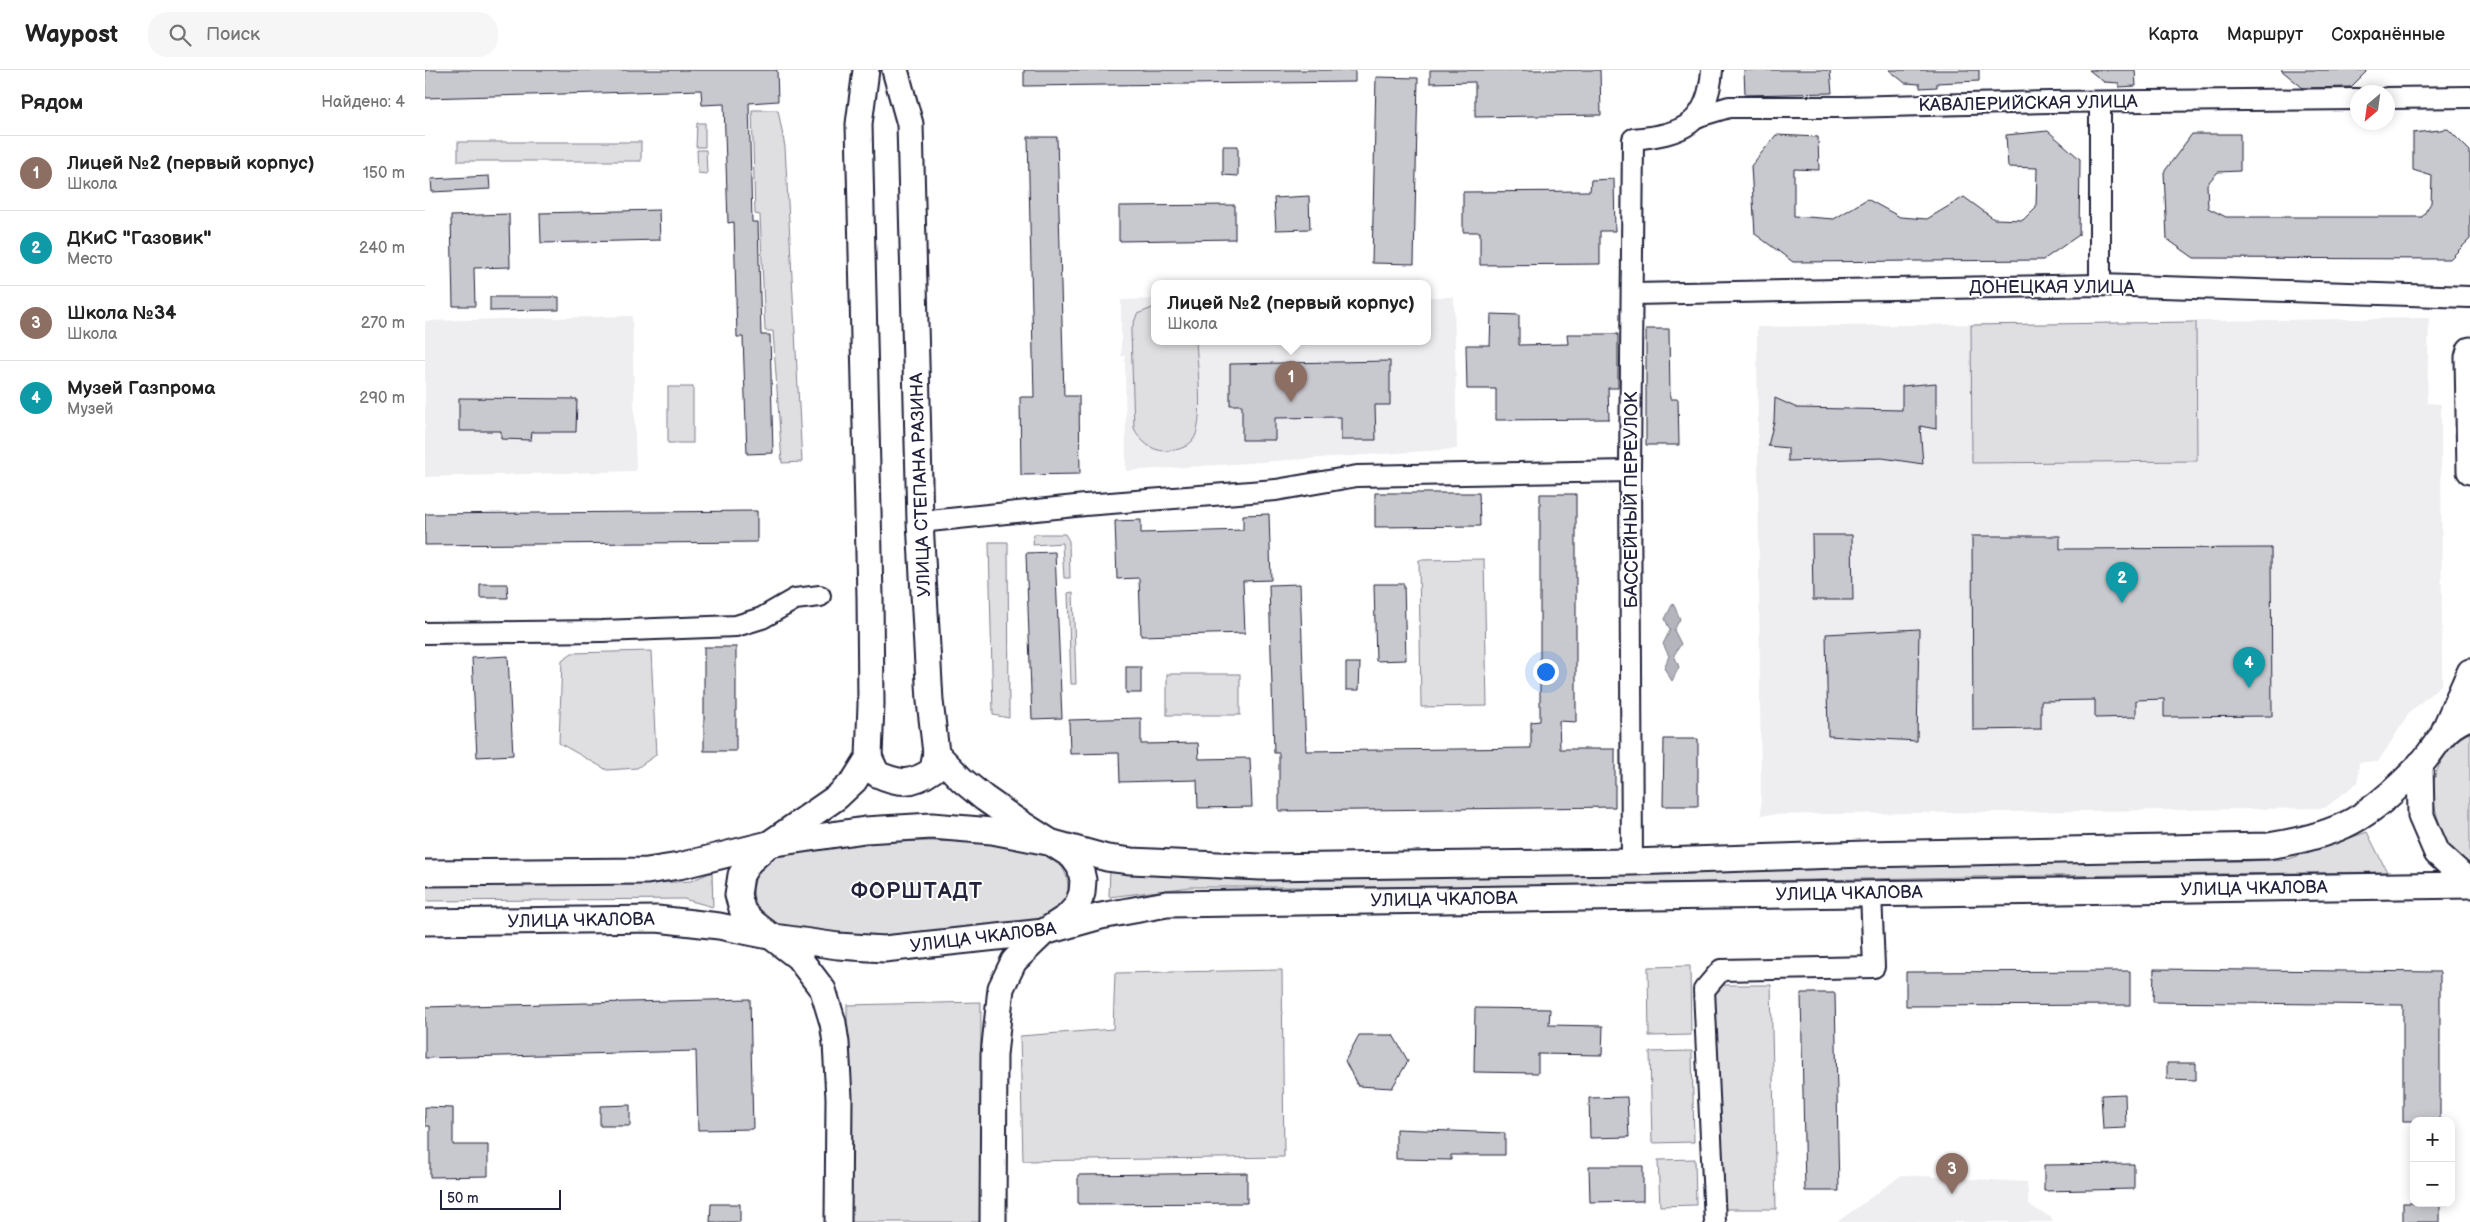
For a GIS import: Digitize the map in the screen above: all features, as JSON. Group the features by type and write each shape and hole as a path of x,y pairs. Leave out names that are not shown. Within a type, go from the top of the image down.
{"main road":[{"path":"865,70 859,124 871,597 869,757 877,774 897,783 921,779 933,770 936,753"},
{"name":"УЛИЦА СТЕПАНА РАЗИНА","path":"895,70 910,124 920,522 930,701 936,753"},
{"path":"2470,350 2468,357 2470,470"},
{"path":"2444,731 2470,672"},
{"path":"2444,731 2470,717"},
{"name":"УЛИЦА ЧКАЛОВА","path":"425,873 647,871 679,866 769,844 865,830 932,826 992,831 1053,843 1107,858 1167,864 1261,867 1632,862 1865,854 2268,846 2325,835 2346,826 2389,795 2420,764 2444,731"},
{"path":"936,753 962,780 984,798 1072,856 1080,867 1083,880 1082,893 1077,906 1067,917 1045,932 1014,960 1001,988 998,1000 993,1091 993,1222"},
{"path":"838,1222 839,1098 833,1023 823,990 798,957 755,924 743,912 738,895 741,874 749,862 769,844 837,797 854,780 869,757"},
{"path":"2420,764 2421,816 2437,853 2470,884"},
{"name":"УЛИЦА ЧКАЛОВА","path":"425,922 657,919 719,926 774,937 838,946 884,949 1045,932 1101,916 1167,904 2470,884"}],"street":[{"path":"1712,74 1729,107"},
{"path":"1699,116 1712,74"},
{"path":"2395,98 2470,98"},
{"name":"КАВАЛЕРИЙСКАЯ УЛИЦА","path":"1633,139 1663,136 1682,129 1699,116 1729,107 2350,99"},
{"path":"2100,102 2100,285"},
{"name":"БАССЕЙНЫЙ ПЕРЕУЛОК","path":"1632,862 1630,471 1633,139"},
{"name":"ДОНЕЦКАЯ УЛИЦА","path":"1633,294 2100,285 2470,297"},
{"path":"920,522 1085,505 1276,490 1357,476 1630,471"},
{"path":"425,633 602,631 736,626 762,618 795,599 820,596"},
{"path":"1715,1222 1705,990 1721,970 1874,967 1871,893"}],"shaded area":[{"path":"752,110 778,110 785,147 802,462 782,463 773,331 765,331 760,215 755,214"},
{"path":"697,123 705,123 705,147 696,147"},
{"path":"458,142 641,142 641,161 458,161"},
{"path":"697,150 706,150 707,174 698,173"},
{"path":"1431,297 1454,297 1457,449 1126,471 1125,356 1121,356 1121,300 1151,299 1151,345 1431,345"},
{"path":"1151,309 1151,345 1196,345 1199,378 1199,421 1193,440 1184,447 1161,451 1147,444 1139,437 1134,428 1131,331 1137,314"},
{"path":"632,316 636,471 425,477 425,321"},
{"path":"2429,318 2427,403 2441,404 2442,684 2410,712 2378,762 2359,762 2358,782 2325,808 1761,815 1757,327"},
{"path":"2196,322 2197,461 1972,463 1971,325"},
{"path":"668,387 693,387 693,443 668,443"},
{"path":"1034,534 1065,534 1069,541 1070,578 1064,578 1062,543 1033,545"},
{"path":"989,542 1008,542 1009,718 993,715"},
{"path":"1484,559 1487,706 1421,707 1419,560"},
{"path":"1073,592 1076,684 1071,684 1068,593"},
{"path":"1673,603 1680,619 1674,630 1681,644 1674,655 1679,667 1672,681 1664,668 1669,656 1663,644 1670,630 1665,619"},
{"path":"651,651 656,755 637,768 607,770 559,743 562,660 572,653"},
{"path":"1167,674 1240,674 1240,715 1167,715"},
{"path":"2470,733 2470,863 2457,855 2448,843 2437,816 2433,791 2436,774 2444,757 2456,742"},
{"path":"2367,832 2387,872 1963,877 1461,887 1191,887 1109,897 1110,868 2248,861 2289,859"},
{"path":"931,841 1004,844 1033,849 1050,855 1058,862 1068,881 1065,900 1055,910 1030,924 905,937 840,938 782,928 765,918 754,902 753,889 756,875 774,856 848,843"},
{"path":"712,872 713,907 684,899 425,901 425,886 642,884 691,881"},
{"path":"1690,966 1691,1035 1649,1036 1648,967"},
{"path":"1282,970 1284,1157 1023,1161 1020,1036 1113,1029 1115,973"},
{"path":"1721,985 1771,985 1776,1209 1725,1209 1715,993"},
{"path":"981,1002 980,1222 848,1222 847,1005"},
{"path":"1692,1051 1694,1142 1652,1143 1650,1052"},
{"path":"1695,1159 1696,1205 1660,1206 1658,1160"},
{"path":"1902,1175 2027,1182 2029,1205 2052,1218 2052,1222 1837,1222"}],"building":[{"path":"425,70 777,70 778,101 749,103 752,222 758,222 761,335 770,335 773,453 747,454 743,337 737,337 734,222 728,223 724,104 702,105 701,90 425,98"},
{"path":"1024,70 1355,70 1355,82 1024,86"},
{"path":"1430,70 1600,70 1601,115 1475,117 1475,82 1430,83"},
{"path":"1744,70 1830,70 1832,93 1745,95"},
{"path":"1889,70 1979,70 1979,81 1937,83 1937,87 1920,88 1920,84 1905,83"},
{"path":"2089,70 2135,70 2136,86 2119,87 2119,83 2104,82"},
{"path":"2281,70 2368,70 2350,87 2303,88"},
{"path":"1376,77 1418,78 1414,264 1372,263"},
{"path":"2448,129 2470,151 2470,239 2450,259 2194,258 2167,239 2164,172 2192,134 2240,134 2240,171 2218,172 2207,184 2208,208 2226,217 2422,217 2431,203 2432,176 2413,170 2413,133"},
{"path":"2048,131 2080,159 2079,235 2043,260 1793,262 1755,234 1751,166 1776,135 1818,137 1819,170 1794,169 1794,216 1834,219 1867,199 1900,217 1927,219 1964,197 1994,219 2023,220 2036,207 2037,168 2008,167 2006,135"},
{"path":"1028,137 1057,137 1064,396 1079,396 1080,474 1021,475 1020,397 1034,397"},
{"path":"1223,146 1238,146 1238,176 1223,175"},
{"path":"489,176 490,189 432,192 431,179"},
{"path":"1614,179 1615,231 1600,231 1600,264 1480,265 1480,232 1463,232 1463,192 1590,191 1591,180"},
{"path":"1309,196 1310,229 1276,230 1274,198"},
{"path":"1235,205 1235,239 1119,241 1119,206"},
{"path":"659,210 660,240 541,243 540,213"},
{"path":"509,214 510,267 474,268 475,306 453,306 451,216"},
{"path":"490,297 559,297 559,310 490,311"},
{"path":"1491,314 1519,315 1519,345 1568,344 1567,334 1618,334 1618,388 1608,388 1609,419 1496,420 1496,389 1467,389 1466,345 1490,345"},
{"path":"1646,329 1669,329 1670,399 1678,399 1679,445 1646,445"},
{"path":"1390,361 1390,405 1375,405 1376,440 1341,440 1341,417 1275,418 1275,440 1242,440 1242,405 1230,405 1230,364"},
{"path":"1936,383 1936,429 1920,426 1923,464 1882,458 1788,461 1788,448 1768,446 1774,421 1775,398 1797,408 1902,410 1902,386"},
{"path":"459,398 577,399 576,432 532,432 531,440 501,439 501,431 459,431"},
{"path":"1375,493 1479,493 1480,526 1375,527"},
{"path":"1540,494 1576,494 1576,722 1559,721 1560,749 1615,749 1615,807 1279,811 1279,753 1274,753 1269,585 1300,584 1306,751 1531,748 1531,722 1540,721"},
{"path":"757,511 757,542 425,545 425,514"},
{"path":"1269,514 1271,580 1243,581 1245,633 1141,636 1139,578 1117,579 1115,521 1141,520 1141,533 1243,530 1243,515"},
{"path":"1812,535 1852,535 1853,600 1813,600"},
{"path":"1972,536 2060,536 2060,549 2271,548 2272,716 2164,717 2164,699 2136,700 2136,717 2095,718 2095,700 2041,701 2041,729 1973,730"},
{"path":"1055,552 1062,718 1032,719 1026,553"},
{"path":"480,584 507,584 508,598 480,598"},
{"path":"1374,584 1404,584 1406,660 1376,661"},
{"path":"1919,629 1917,741 1828,736 1826,634"},
{"path":"704,647 736,647 736,751 704,751"},
{"path":"508,656 513,755 477,757 472,658"},
{"path":"1346,663 1360,663 1359,690 1346,690"},
{"path":"1126,667 1141,667 1141,693 1126,693"},
{"path":"1141,718 1141,744 1198,743 1199,759 1250,758 1252,807 1198,808 1197,780 1120,782 1119,753 1070,754 1069,720"},
{"path":"1664,739 1698,739 1698,806 1663,806"},
{"path":"2154,969 2440,972 2440,1117 2410,1117 2410,1121 2403,1121 2403,1005 2153,1002"},
{"path":"2130,971 2130,1005 1906,1006 1906,972"},
{"path":"1801,993 1835,993 1839,1191 1805,1191"},
{"path":"750,999 753,1129 698,1130 696,1051 425,1058 425,1007"},
{"path":"1475,1008 1550,1009 1549,1025 1603,1026 1602,1055 1538,1054 1538,1073 1474,1072"},
{"path":"1359,1035 1393,1035 1408,1061 1392,1088 1358,1086 1345,1061"},
{"path":"2167,1063 2196,1063 2196,1080 2167,1079"},
{"path":"2125,1094 2126,1128 2103,1129 2101,1095"},
{"path":"1627,1097 1629,1137 1590,1138 1589,1098"},
{"path":"630,1105 630,1126 600,1126 600,1106"},
{"path":"425,1107 453,1108 453,1145 488,1145 488,1176 430,1177 430,1126 425,1126"},
{"path":"1396,1129 1505,1133 1505,1155 1451,1155 1451,1160 1396,1159"},
{"path":"2134,1164 2134,1189 2044,1191 2044,1165"},
{"path":"1589,1166 1643,1166 1643,1201 1590,1202"},
{"path":"1247,1173 1247,1203 1078,1204 1078,1175"},
{"path":"2403,1203 2410,1203 2410,1207 2440,1207 2440,1222 2403,1222"},
{"path":"711,1204 740,1204 740,1222 710,1222"}],"place":[{"name":"Лицей №2 (первый корпус)","path":"1291,402"},
{"name":"ДКиC \"Газовик\"","path":"2122,603"},
{"name":"Музей Газпрома","path":"2249,688"},
{"name":"Школа №34","path":"1952,1194"}],"district":[{"name":"ФОРШТАДТ","path":"917,890"}]}
